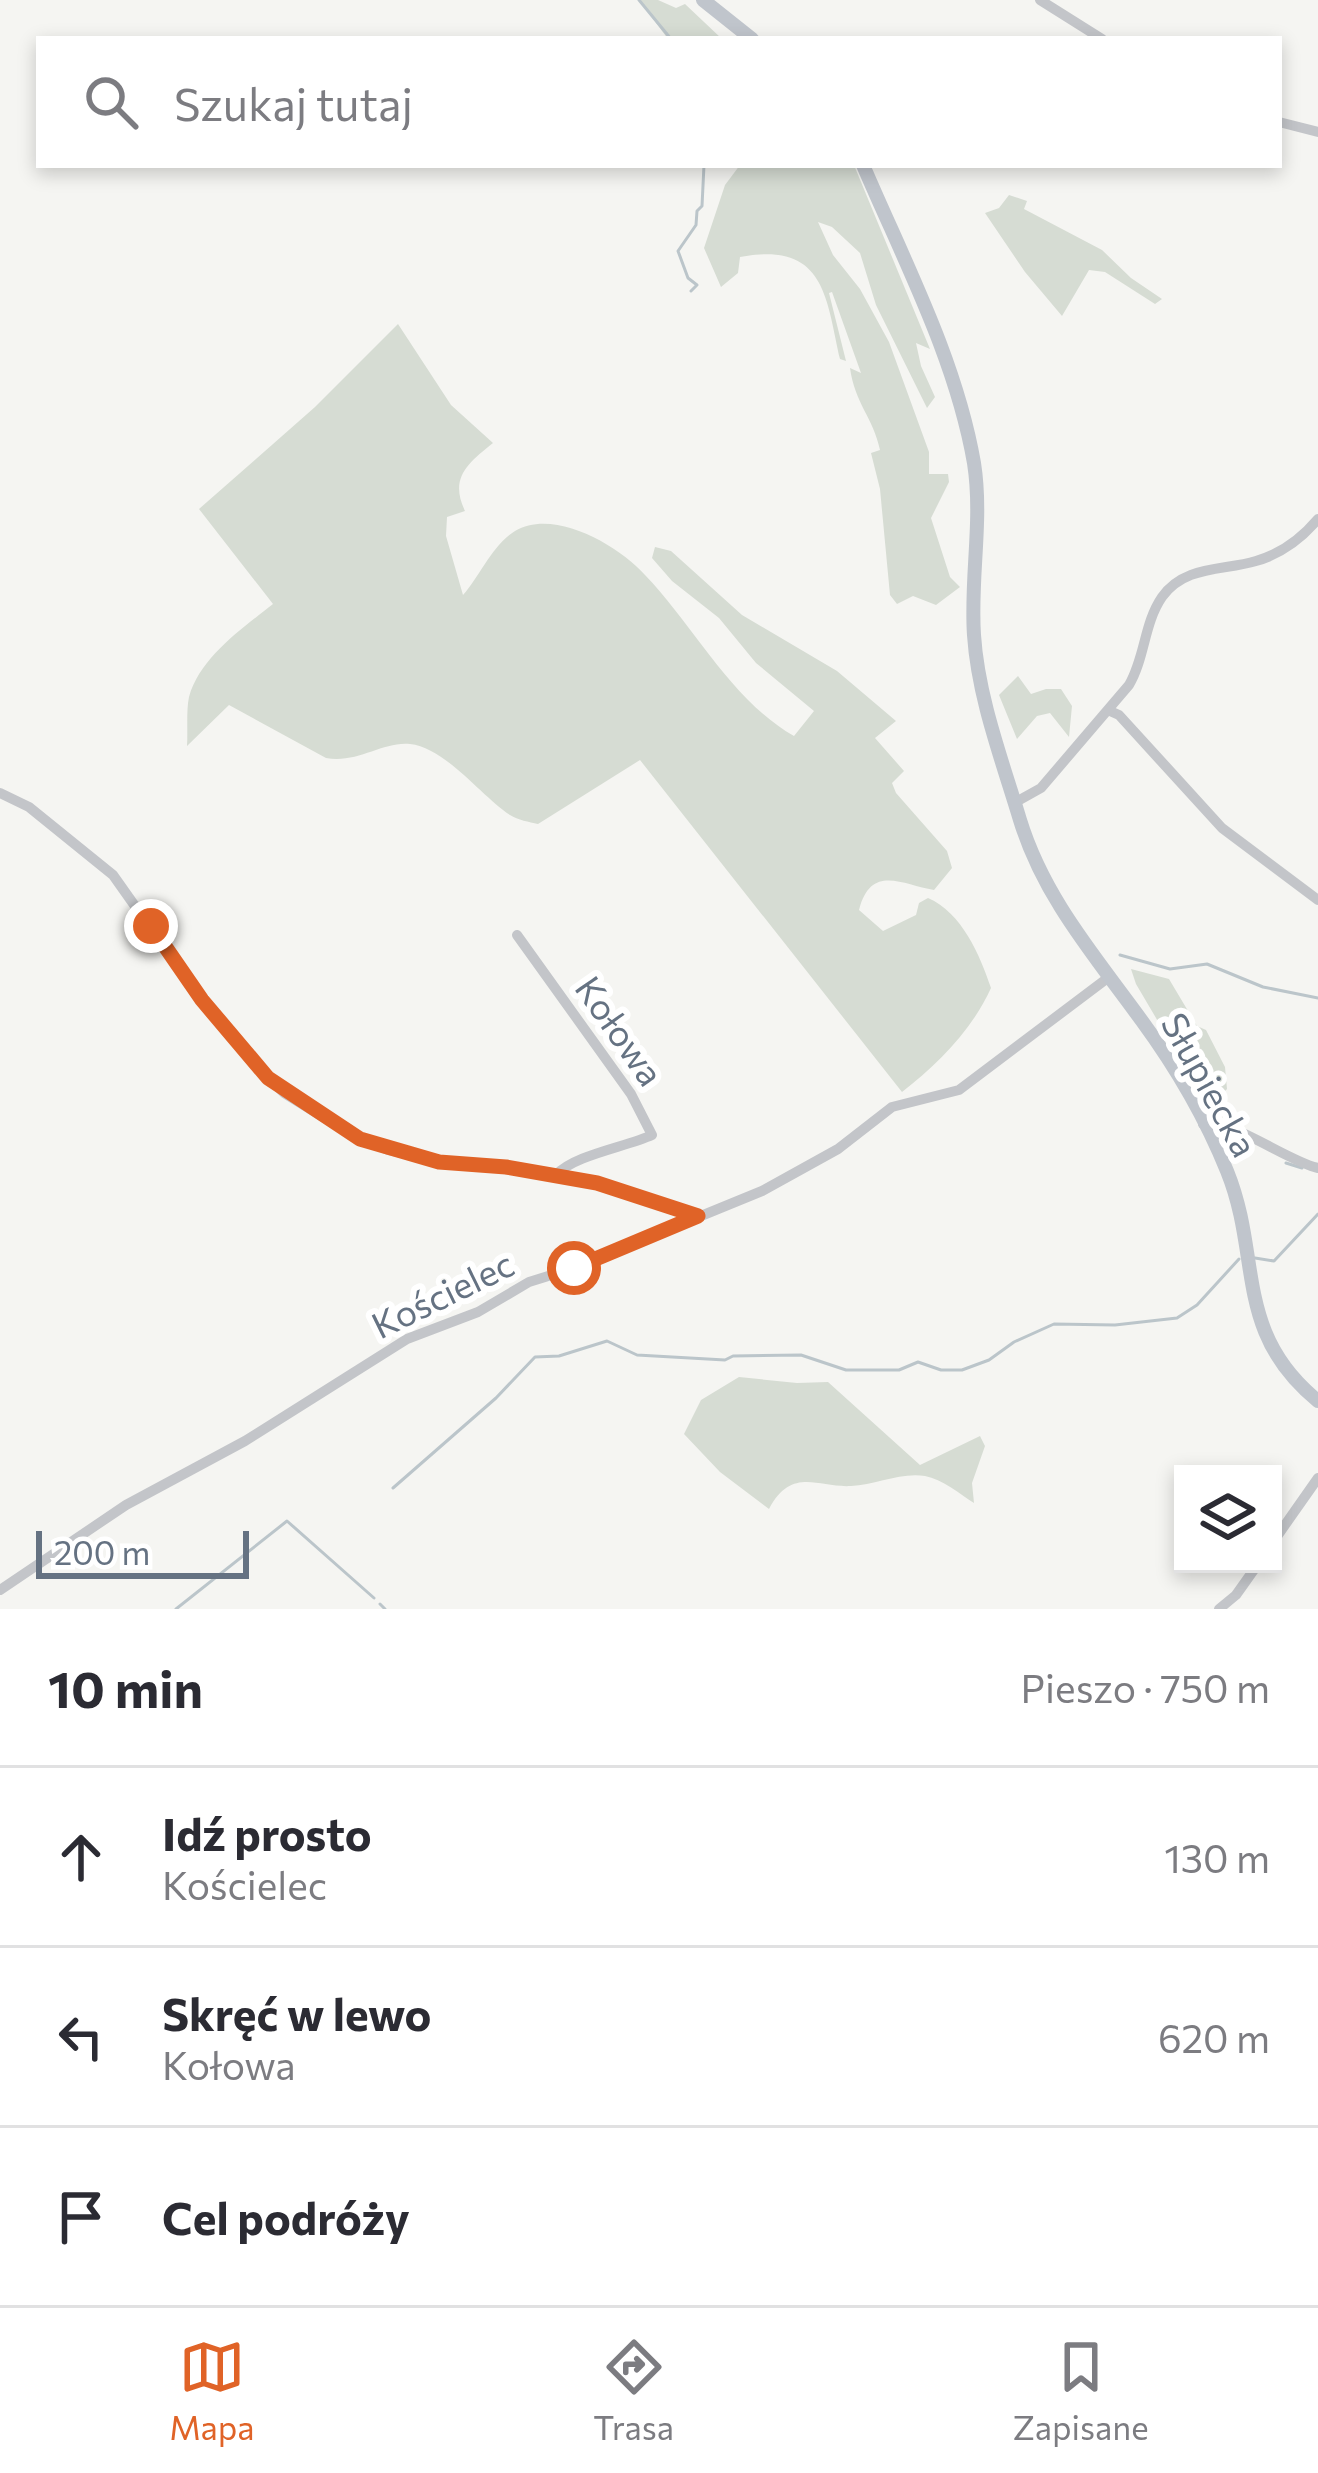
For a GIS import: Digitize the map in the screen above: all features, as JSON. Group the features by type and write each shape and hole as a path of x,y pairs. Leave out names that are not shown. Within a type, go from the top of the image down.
{"main road":[{"path":"703,0 748,36"},
{"name":"Słupiecka","path":"864,168 938,341 970,446 977,495 976,661 1042,874 1068,923 1156,1040 1203,1124 1233,1186 1252,1295 1265,1334 1296,1381 1318,1401"}],"street":[{"path":"1040,0 1097,36"},
{"path":"1282,123 1318,132"},
{"path":"1016,802 1041,788 1110,711 1138,670 1151,620 1173,585 1198,572 1257,561 1282,550 1318,519"},
{"path":"1110,711 1119,715 1236,840 1318,900"},
{"path":"0,794 51,822 113,875 202,1000 259,1069 284,1093 360,1139 439,1162 597,1183 698,1216"},
{"name":"Kołowa","path":"517,934 631,1094 652,1135 571,1162 556,1175"},
{"name":"Kościelec","path":"0,1590 126,1505 245,1441 406,1340 478,1312 514,1288 762,1191 815,1164 892,1107 959,1090 1108,977"},
{"path":"1203,1124 1215,1120 1294,1162 1318,1168"},
{"path":"1282,1529 1318,1478"},
{"path":"1220,1609 1252,1573"}],"shaded area":[{"path":"639,0 658,0 676,8 685,4 719,36 666,36"},
{"path":"738,168 855,168 930,349 916,343 935,397 927,408 876,305 860,253 832,227 818,222 833,255 860,289 889,342 929,452 929,474 948,474 949,482 931,518 950,577 960,587 936,605 913,596 897,604 890,595 880,489 871,453 880,450 852,381 850,368 861,373 832,292 846,361 840,359 817,279 790,257 740,257 738,273 721,287 704,248 725,185"},
{"path":"1009,195 1027,201 1024,209 1102,250 1162,299 1155,304 1105,272 1089,270 1062,316 985,213 999,208"},
{"path":"398,324 451,405 493,443 460,480 465,511 447,517 446,536 463,595 493,552 515,531 548,524 584,533 633,564 732,683 794,736 814,711 756,663 719,618 672,581 652,558 655,547 671,551 742,615 837,671 896,721 875,738 904,771 892,783 947,851 952,868 934,890 889,880 871,886 859,910 883,931 916,915 919,903 928,898 940,905 968,936 991,988 953,1045 902,1092 640,760 538,824 510,815 450,763 410,744 348,758 326,758 229,705 187,746 189,697 203,669 224,644 273,604 199,509 315,407"},
{"path":"1018,676 1031,694 1061,689 1072,706 1069,737 1050,713 1037,716 1017,739 999,695"},
{"path":"1131,969 1169,979 1197,1026 1206,1030 1225,1067 1227,1089 1211,1106 1136,984"},
{"path":"739,1377 828,1382 920,1465 980,1436 985,1446 972,1483 974,1503 938,1480 916,1475 851,1486 796,1483 769,1509 720,1472 684,1434 701,1400"}],"waterway":[{"path":"639,0 669,36"},
{"path":"691,291 697,285 688,278 678,251 696,225 702,206 704,168"},
{"path":"1120,955 1170,969 1207,964 1263,987 1318,998"},
{"path":"1286,1163 1302,1168"},
{"path":"1255,1258 1274,1261 1318,1214"},
{"path":"393,1488 496,1398 535,1357 559,1356 607,1341 637,1355 725,1360 801,1355 846,1370 899,1370 918,1362 941,1370 962,1370 1054,1324 1115,1325 1177,1318 1197,1305 1239,1259"},
{"path":"176,1609 287,1521 374,1598"},
{"path":"380,1604 385,1609"}],"route":[{"path":"151,926 202,1000 259,1069 284,1093 360,1139 439,1162 506,1167 597,1183 698,1216 574,1268"}]}
